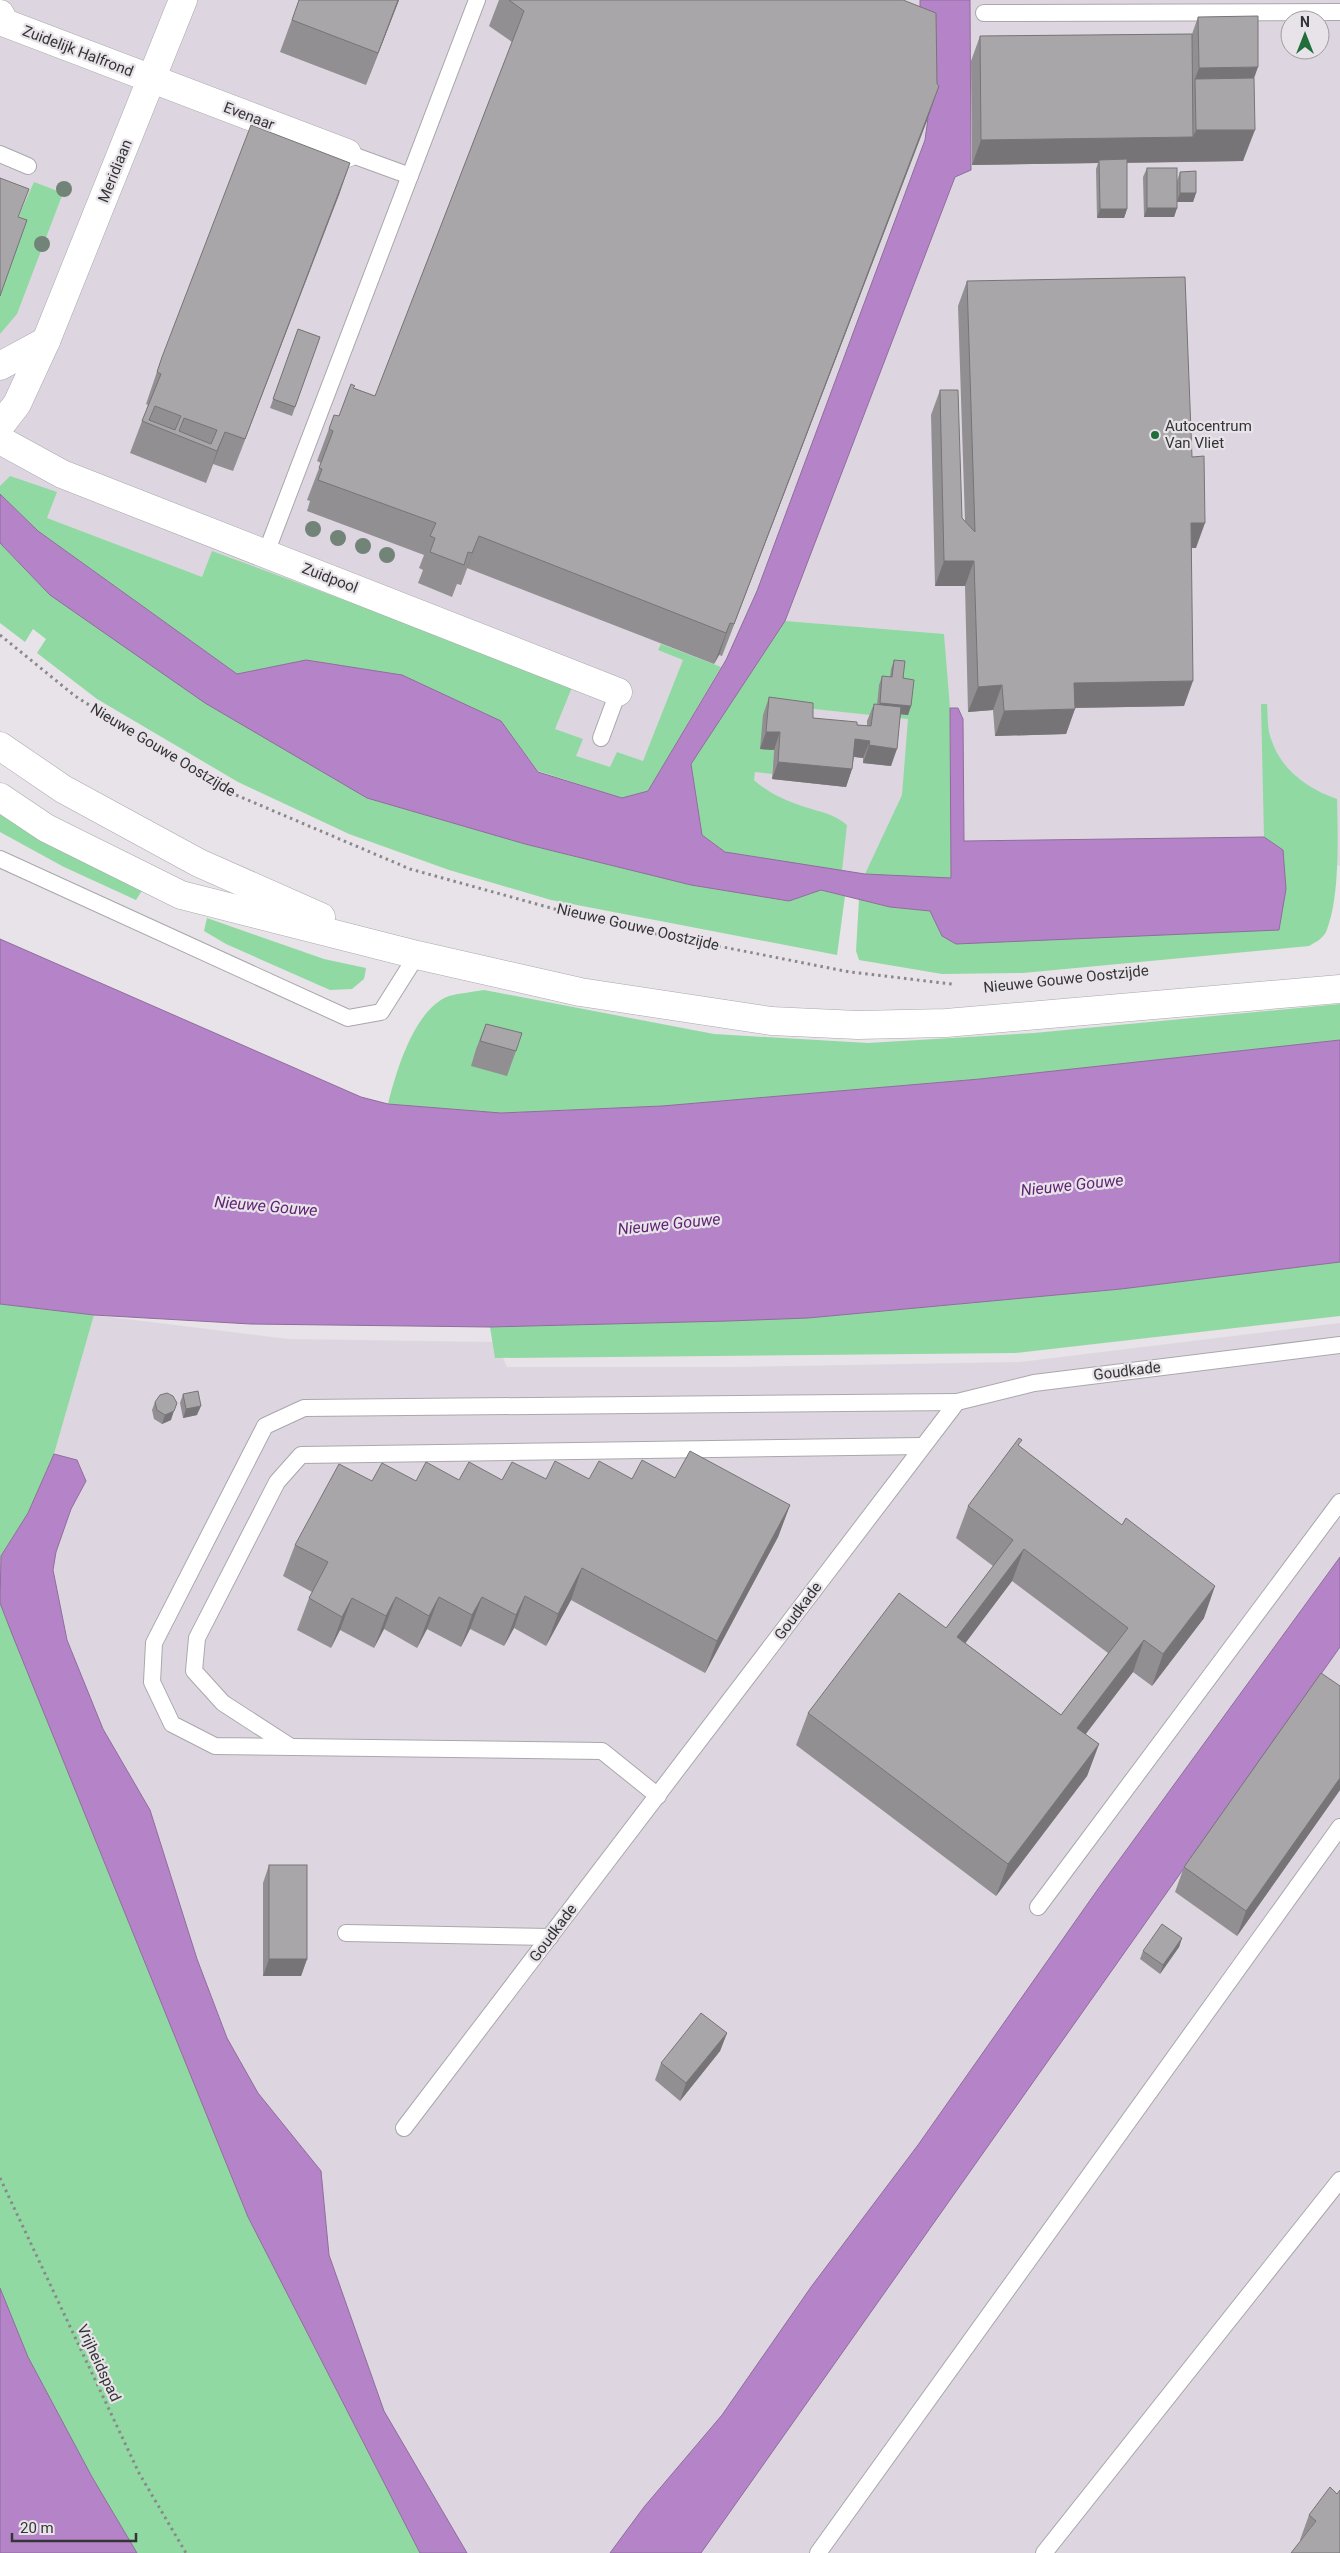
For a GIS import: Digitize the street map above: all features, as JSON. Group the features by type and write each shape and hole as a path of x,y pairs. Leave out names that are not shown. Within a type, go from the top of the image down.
{"main road":[{"name":"Meridiaan","path":"3,441 30,418 48,376 46,341 183,0"},
{"name":"Zuidelijk Halfrond","path":"2,19 152,80"},
{"name":"Evenaar","path":"152,80 347,153"},
{"path":"0,366 46,341"},
{"name":"Zuidpool","path":"3,441 62,474 618,692"},
{"path":"0,746 63,789 200,864 391,948"},
{"path":"0,797 46,828 181,895 417,955 589,993 771,1021 858,1025 946,1023 1340,990"}],"lane":[{"path":"266,553 477,0"},
{"path":"984,13 1340,12"},
{"path":"347,153 410,176"},
{"path":"0,154 28,166"},
{"name":"Zuidpool","path":"601,738 618,692"},
{"path":"0,859 348,1018 381,1012 417,955"},
{"name":"Goudkade","path":"404,2128 957,1402 1034,1383 1340,1345"},
{"path":"658,1796 602,1751 215,1746 172,1724 152,1682 154,1643 265,1426 304,1408 957,1402"},
{"path":"292,1747 223,1703 194,1671 197,1638 276,1482 301,1455 922,1446"},
{"path":"1038,1907 1340,1502"},
{"path":"818,2553 1340,1827"},
{"path":"346,1933 550,1937"},
{"path":"1044,2553 1340,2180"}],"path":[{"name":"Nieuwe Gouwe Oostzijde","path":"0,635 75,696 222,789 410,869 616,926 850,972 955,985"},
{"name":"Vrijheidspad","path":"0,2178 138,2473 186,2553"}],"shaded area":[{"path":"0,0 920,0 920,43 928,118 925,140 757,591 726,660 648,791 538,771 501,721 402,675 306,660 0,494"},
{"path":"970,0 1340,0 1340,866 1264,837 964,841 963,719 950,708 951,879 868,874 825,868 691,764 785,621 955,177 971,170"},
{"path":"94,1315 288,1339 496,1342 507,1367 736,1367 1020,1362 1340,1323 1340,1557 1098,1889 918,2145 849,2237 722,2415 644,2507 610,2553 467,2553 384,2411 329,2255 321,2171 258,2093 227,2038 197,1959 150,1810 103,1729 67,1640 53,1570 56,1552 71,1509 86,1481 77,1460 54,1454"},
{"path":"1340,1647 1340,2553 701,2553 1094,1994"}],"green space":[{"path":"34,182 63,193 17,314 0,334 0,296 17,220"},
{"path":"10,476 57,492 47,518 202,577 212,551 573,685 555,729 583,739 576,756 610,767 617,752 643,761 683,660 658,650 661,644 721,667 648,791 622,798 538,771 501,721 402,675 306,660 237,674 38,531 0,494 0,486"},
{"path":"0,543 50,595 367,798 525,844 691,885 789,901 821,890 845,896 837,955 551,900 449,870 349,834 238,782 97,699 37,653 46,639 33,629 25,642 0,623"},
{"path":"785,621 944,634 950,708 951,879 865,874 902,795 908,719 805,708 774,750 772,774 755,772 754,780 771,793 832,816 847,825 842,871 725,852 702,835 691,764"},
{"path":"1261,704 1267,704 1270,735 1281,760 1306,784 1337,799 1337,867 1334,902 1326,932 1316,942 1309,946 1023,973 942,974 859,960 856,951 859,899 890,907 930,911 942,936 1283,850 1264,837"},
{"path":"0,808 143,889 136,900 64,867 0,832"},
{"path":"207,918 324,959 366,968 364,979 352,989 330,990 226,944 204,931"},
{"path":"484,990 714,1034 868,1043 1034,1033 1340,1004 1340,1040 980,1079 662,1106 501,1113 388,1104 408,1043 416,1027 426,1014 437,1003 449,996"},
{"path":"1340,1262 1340,1316 1015,1353 495,1358 490,1327 808,1318 1121,1289"},
{"path":"0,1304 94,1315 54,1454 28,1513 1,1556 0,1603"},
{"path":"0,1603 248,2217 420,2553 137,2553 92,2477 28,2357 0,2288"}],"water":[{"path":"920,0 970,0 971,170 955,177 785,621 691,764 702,835 725,852 865,874 951,878 950,708 958,708 963,719 964,841 1264,837 1283,850 1286,889 1279,930 956,944 942,936 930,911 890,907 821,890 789,901 691,885 525,844 367,798 205,703 50,595 0,543 0,494 38,531 237,674 306,660 402,675 501,721 538,772 622,798 648,791 726,660 757,591 925,140 928,118 925,116 920,43"},
{"name":"Nieuwe Gouwe","path":"0,939 361,1097 388,1104 501,1113 662,1106 980,1079 1340,1040 1340,1262 1121,1289 808,1318 728,1321 490,1327 251,1324 94,1315 0,1304"},
{"path":"54,1454 77,1460 86,1481 71,1509 56,1552 53,1570 67,1640 103,1729 150,1810 197,1959 227,2038 258,2093 321,2171 329,2255 384,2411 467,2553 420,2553 248,2217 0,1603 1,1556 28,1513"},
{"path":"1340,1557 1340,1647 701,2553 610,2553 644,2507 722,2415 811,2287 918,2145 1098,1889"},
{"path":"0,2288 28,2357 92,2477 137,2553 0,2553"}],"building":[{"path":"299,0 398,0 378,53 292,20"},
{"path":"509,0 903,0 936,13 937,84 939,86 734,624 730,623 726,633 479,536 472,553 468,552 464,565 430,552 435,538 430,536 436,523 318,480 322,469 319,468 333,431 329,429 334,415 339,416 351,384 355,386 353,388 375,396 524,11"},
{"path":"1258,16 1258,67 1199,68 1198,17"},
{"path":"1192,34 1193,137 981,140 980,36"},
{"path":"1254,78 1255,130 1196,130 1195,79"},
{"path":"251,125 350,163 245,439 225,432 217,451 142,421 161,374 157,372","holes":["155,406 181,416 175,430 149,420","184,418 217,430 211,444 179,431"]},
{"path":"1127,159 1127,209 1100,209 1099,160"},
{"path":"1147,168 1177,168 1177,208 1147,208"},
{"path":"1196,171 1196,193 1180,193 1180,172"},
{"path":"0,178 29,189 18,217 27,220 0,296"},
{"path":"1185,277 1192,457 1204,456 1205,523 1191,523 1193,681 1074,683 1075,709 1004,711 1002,685 978,687 974,561 944,561 940,390 958,390 962,518 975,532 967,281"},
{"path":"298,329 320,337 295,407 273,399"},
{"path":"894,660 905,661 903,678 914,680 911,706 880,703 882,676 892,677"},
{"path":"769,697 813,703 813,718 857,722 857,725 871,726 874,704 901,707 897,749 869,745 870,741 855,739 852,769 778,762 780,732 766,732"},
{"path":"486,1024 522,1033 516,1051 480,1041"},
{"path":"198,1391 201,1406 186,1409 183,1394"},
{"path":"167,1393 173,1396 177,1403 174,1411 165,1415 157,1410 155,1402 160,1395"},
{"path":"1019,1438 1022,1440 1018,1445 1122,1525 1126,1518 1215,1586 1163,1654 1144,1640 1077,1728 1099,1744 1008,1864 808,1713 899,1593 946,1628 1013,1540 968,1506","holes":["1024,1549 1128,1628 1061,1715 957,1637"]},
{"path":"690,1451 790,1505 717,1641 582,1568 558,1614 525,1596 516,1615 482,1597 472,1615 439,1597 429,1616 396,1597 386,1616 352,1598 342,1617 309,1598 328,1562 295,1545 339,1464 372,1481 382,1463 416,1481 426,1462 459,1480 469,1462 502,1480 512,1462 546,1479 555,1461 589,1479 599,1461 632,1479 642,1460 675,1478"},
{"path":"1321,1673 1340,1686 1340,1778 1246,1911 1184,1867"},
{"path":"269,1865 307,1865 307,1959 269,1959"},
{"path":"1162,1924 1182,1938 1163,1965 1143,1951"},
{"path":"701,2013 727,2033 686,2083 661,2063"},
{"path":"1330,2487 1337,2494 1340,2490 1340,2553 1291,2553 1316,2521 1309,2515"}],"place":[{"name":"Autocentrum Van Vliet","path":"1155,435"}]}
